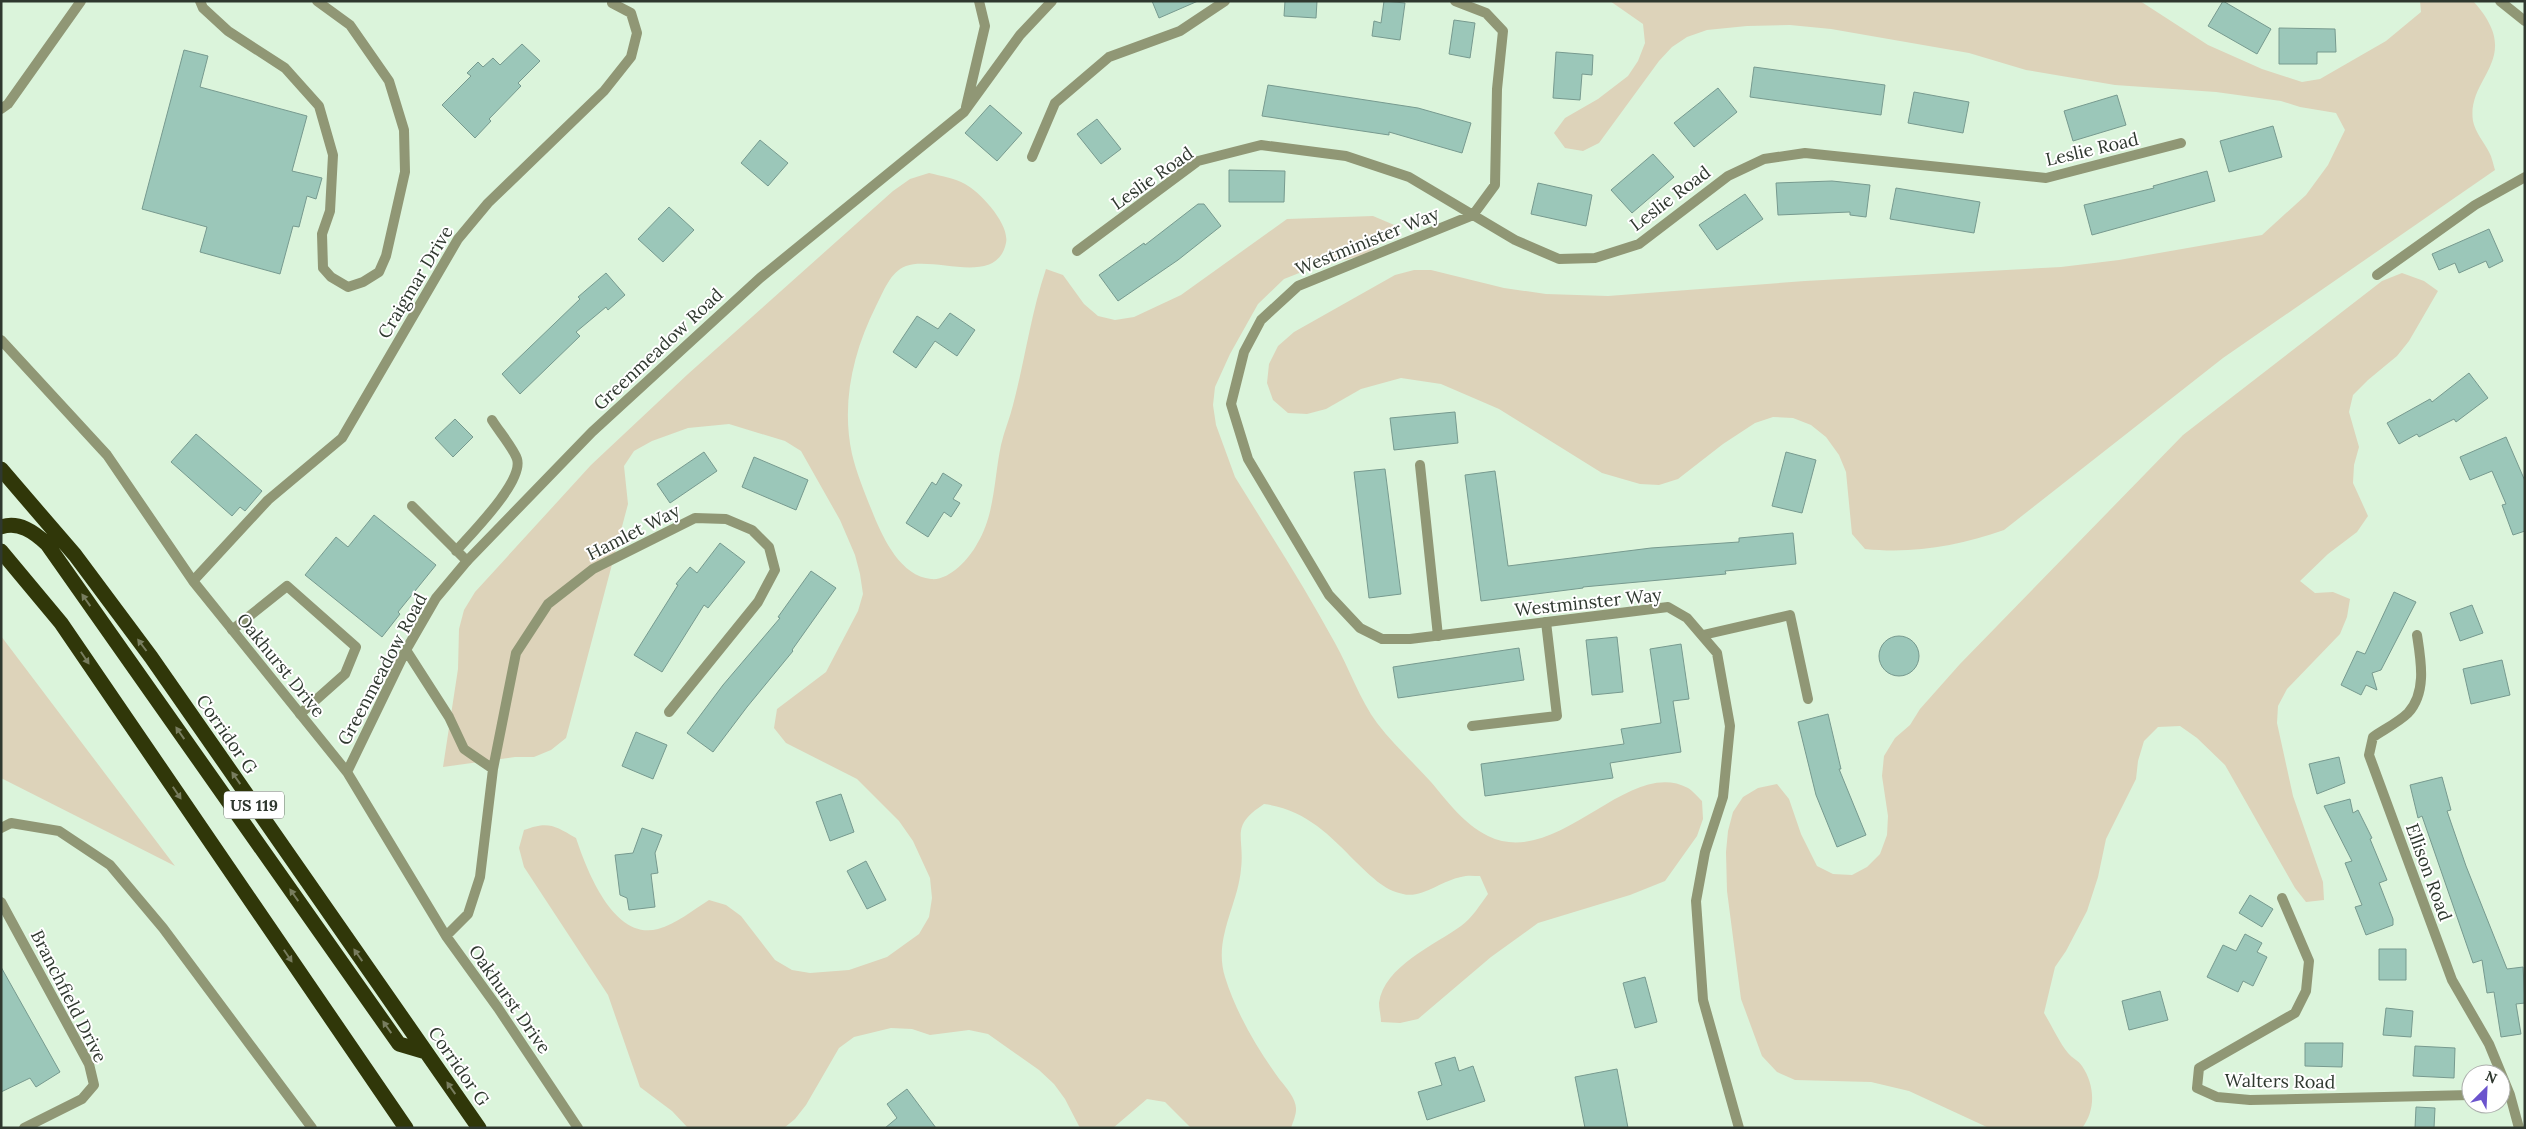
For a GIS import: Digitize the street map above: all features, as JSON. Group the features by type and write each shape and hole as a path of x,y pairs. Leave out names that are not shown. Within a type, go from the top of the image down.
{"highway":[{"name":"Corridor G","path":"1,469 74,555 151,658 480,1128"},
{"path":"1,527 9,525 22,527 35,533 47,544 399,1044 426,1052"},
{"name":"US 119","path":"1,551 61,623 406,1128"},
{"path":"308,984 352,1063 395,1128"}],"street":[{"path":"1,109 8,104 81,1"},
{"path":"200,1 202,8 228,31 285,68 319,106 333,155 330,211 322,234 324,268 331,278 348,286 363,282 379,272 386,256 405,172 404,130 390,81 350,25 317,1"},
{"path":"964,112 985,26 979,1"},
{"name":"Greenmeadow Road","path":"347,772 406,650 436,598 467,561 592,432 760,278 964,112 1020,35 1052,1"},
{"path":"1032,157 1055,103 1110,57 1180,31 1225,1"},
{"path":"1455,1 1486,13 1503,31 1497,89 1495,185 1473,215"},
{"path":"2500,1 2525,21"},
{"name":"Craigmar Drive","path":"193,581 268,500 342,438 458,239 488,203 604,91 631,57 637,33 631,13 612,2"},
{"name":"Leslie Road","path":"1077,251 1198,161 1261,145 1346,156 1410,177 1515,240 1559,259 1595,258 1639,244 1728,176 1764,159 1805,153 2046,178 2181,143"},
{"path":"2377,275 2474,205 2525,176"},
{"name":"Westminister Way","path":"1410,639 1382,639 1360,628 1329,595 1248,459 1231,404 1244,352 1262,320 1298,286 1473,215"},
{"name":"Oakhurst Drive","path":"1,340 107,455 193,581 347,772 446,936 498,1008 578,1128"},
{"path":"456,551 493,509 516,474 518,459 492,420"},
{"path":"1420,465 1438,636"},
{"path":"412,506 467,561"},
{"name":"Hamlet Way","path":"446,936 468,914 480,877 493,769 516,653 548,604 593,569 694,518 726,519 752,530 769,547 775,570 758,602 669,712"},
{"path":"232,630 287,586 356,647 345,674 300,714"},
{"name":"Westminster Way","path":"1410,639 1668,607 1687,618 1703,634 1717,653 1730,726 1723,797 1705,852 1696,901 1703,1000 1739,1128"},
{"path":"1703,634 1790,615 1808,700"},
{"path":"1472,726 1557,716 1546,622"},
{"name":"Ellison Road","path":"2417,635 2421,662 2421,686 2408,713 2372,737 2369,755 2452,980 2489,1044 2496,1064"},
{"path":"406,650 449,717 464,749 493,769"},
{"path":"1,828 11,823 59,831 110,866 163,928 312,1128"},
{"name":"Walters Road","path":"2282,898 2310,961 2306,991 2295,1013 2199,1068 2197,1088 2217,1097 2250,1100 2461,1095"},
{"name":"Branchfield Drive","path":"1,902 89,1064 94,1086 82,1099 24,1128"},
{"name":"Ellison Road","path":"2511,1108 2519,1128"}],"shaded area":[{"path":"1610,1 2140,1 2208,45 2262,69 2302,82 2320,79 2386,41 2421,12 2420,1 2473,1 2488,21 2494,38 2494,53 2490,66 2473,105 2473,121 2490,154 2495,170 2223,358 2004,530 1953,544 1901,550 1865,549 1852,534 1846,472 1839,455 1826,437 1811,425 1793,418 1773,417 1755,423 1723,444 1678,479 1659,485 1640,484 1602,473 1499,409 1441,384 1401,378 1361,389 1326,409 1307,414 1288,413 1273,400 1267,383 1269,364 1278,346 1294,332 1395,275 1414,270 1431,270 1504,288 1546,294 1608,296 1805,281 2061,267 2119,260 2262,235 2306,195 2328,165 2345,130 2336,113 2300,107 2281,101 2216,92 2115,85 2026,70 1969,53 1831,29 1790,25 1747,26 1707,30 1687,37 1672,47 1659,61 1599,143 1583,151 1565,148 1554,133 1565,118 1598,99 1628,76 1638,61 1645,43 1643,24"},
{"path":"929,173 961,182 986,201 999,218 1006,235 1006,243 1000,256 991,264 978,267 964,267 918,264 900,269 892,277 882,294 861,341 851,378 849,397 849,435 852,454 859,478 883,536 902,564 920,576 938,579 951,573 964,562 983,533 991,509 1001,445 1013,405 1036,302 1046,269 1063,275 1084,304 1098,316 1115,320 1134,317 1181,295 1287,219 1373,216 1399,227 1366,255 1317,266 1284,279 1258,304 1230,354 1215,387 1213,405 1216,425 1235,477 1311,601 1340,653 1365,704 1377,723 1456,812 1479,831 1488,836 1514,842 1540,838 1566,827 1617,798 1641,787 1665,782 1688,788 1702,801 1703,819 1697,836 1665,881 1630,895 1538,923 1491,957 1418,1019 1400,1023 1381,1022 1379,1003 1383,990 1390,978 1400,967 1461,926 1472,915 1488,894 1480,876 1466,876 1454,879 1417,894 1403,894 1389,889 1377,881 1326,833 1304,817 1291,811 1264,804 1253,812 1242,826 1241,869 1224,936 1222,963 1225,977 1241,1018 1295,1102 1296,1112 1291,1128 1191,1128 1165,1102 1147,1099 1113,1128 1080,1128 1065,1099 1054,1084 1039,1070 988,1034 969,1030 930,1035 912,1029 891,1028 854,1037 839,1048 806,1105 795,1119 784,1128 688,1128 672,1111 640,1087 608,995 524,867 519,848 524,830 545,825 556,827 576,838 595,884 616,914 628,924 642,930 665,927 709,900 726,905 741,916 775,960 792,970 810,973 849,970 887,957 919,934 929,917 932,898 930,878 913,841 899,821 857,779 786,743 774,728 777,709 826,672 858,611 863,594 855,555 840,520 801,451 785,441 729,424 688,428 652,441 634,451 624,466 628,504 566,738 551,750 534,757 515,757 443,767 458,669 459,629 464,610 475,592 591,465 688,374 893,191 910,179"},
{"path":"2402,273 2424,281 2438,291 2409,341 2397,356 2353,395 2349,412 2359,447 2354,465 2353,483 2368,516 2357,532 2328,554 2300,581 2315,593 2333,592 2350,599 2347,617 2340,634 2287,689 2278,706 2277,723 2293,796 2323,882 2324,900 2306,902 2295,888 2225,765 2197,738 2180,726 2158,727 2144,741 2138,761 2136,779 2106,839 2098,877 2087,911 2066,951 2055,967 2044,1013 2065,1049 2081,1064 2089,1081 2092,1105 2087,1121 2082,1128 1989,1128 1909,1091 1871,1082 1795,1080 1777,1072 1762,1056 1741,999 1727,891 1726,852 1728,831 1733,812 1743,797 1758,788 1777,784 1789,799 1801,834 1817,866 1833,874 1852,875 1867,867 1880,854 1887,835 1888,816 1882,776 1884,756 1895,738 1910,725 1920,709 1960,664 2183,435 2382,281"},
{"path":"1,636 175,866 1,778"}],"building":[{"path":"1152,1 1198,1 1159,18"},
{"path":"1285,1 1317,1 1316,18 1284,16"},
{"path":"1384,1 1405,3 1400,40 1372,36 1374,21 1381,23"},
{"path":"2223,1 2271,29 2257,54 2208,26"},
{"path":"1454,20 1475,23 1470,58 1449,54"},
{"path":"2279,28 2335,29 2336,52 2317,52 2317,64 2279,64"},
{"path":"522,44 540,61 518,83 521,86 489,119 491,121 475,138 442,105 471,76 467,73 478,62 483,67 493,58 500,65"},
{"path":"184,50 208,56 200,87 307,116 292,171 322,178 316,199 307,196 299,227 293,226 280,274 200,252 207,227 142,209"},
{"path":"1556,52 1593,55 1592,75 1582,74 1580,100 1553,98"},
{"path":"1754,67 1885,85 1881,115 1750,97"},
{"path":"1268,85 1418,108 1471,123 1462,153 1389,132 1389,135 1262,116"},
{"path":"1718,88 1737,112 1694,147 1674,123"},
{"path":"1914,92 1969,102 1963,133 1908,123"},
{"path":"2117,95 2126,125 2073,141 2064,111"},
{"path":"990,105 1022,133 997,161 965,133"},
{"path":"1097,119 1121,149 1101,164 1077,134"},
{"path":"2273,126 2282,157 2229,172 2220,141"},
{"path":"760,140 788,163 768,186 741,163"},
{"path":"1653,154 1674,177 1632,213 1611,190"},
{"path":"1229,170 1285,171 1284,202 1229,202"},
{"path":"2207,171 2215,201 2092,235 2084,205 2154,188 2153,186"},
{"path":"1832,181 1870,185 1866,217 1850,215 1850,212 1778,215 1776,183"},
{"path":"1538,183 1592,195 1586,226 1531,214"},
{"path":"1896,188 1980,202 1974,233 1890,219"},
{"path":"1745,194 1763,219 1717,250 1699,225"},
{"path":"1198,204 1204,204 1221,226 1178,260 1118,301 1099,275 1144,243 1145,245"},
{"path":"669,207 694,230 663,262 638,239"},
{"path":"2489,229 2503,261 2489,268 2486,261 2459,273 2455,263 2439,270 2432,254"},
{"path":"606,273 625,295 608,310 606,307 576,332 580,336 520,394 502,374 580,299 578,297"},
{"path":"950,313 975,330 957,356 935,341 916,368 893,352 917,316 938,329"},
{"path":"2469,373 2488,398 2456,422 2454,419 2419,437 2417,434 2399,444 2387,423 2430,399 2432,402"},
{"path":"1455,412 1458,443 1394,450 1390,418"},
{"path":"455,419 473,437 453,457 435,438"},
{"path":"196,434 262,491 245,511 240,507 232,516 171,462"},
{"path":"2506,437 2525,481 2525,531 2513,535 2502,505 2506,504 2492,471 2470,480 2460,457"},
{"path":"704,452 717,471 670,503 657,484"},
{"path":"1786,452 1816,460 1802,513 1772,506"},
{"path":"754,457 808,480 796,510 742,487"},
{"path":"1385,469 1401,594 1369,598 1354,472"},
{"path":"1495,471 1508,566 1651,548 1739,542 1739,538 1793,533 1796,564 1725,571 1726,574 1583,587 1481,601 1465,475"},
{"path":"943,473 962,485 953,499 960,503 951,517 944,512 928,537 906,523 932,482 936,485"},
{"path":"374,515 436,565 398,612 400,614 382,637 305,575 336,537 348,547"},
{"path":"720,543 745,562 708,608 704,605 662,672 634,655 678,585 676,584 690,567 697,573"},
{"path":"811,571 836,588 793,651 713,752 687,733 723,685 780,618 778,617"},
{"path":"2394,592 2416,602 2381,670 2372,673 2377,690 2366,685 2361,695 2341,685 2357,651 2365,654"},
{"path":"2472,605 2483,633 2460,641 2450,613"},
{"path":"1899,636 1913,642 1919,656 1913,670 1899,676 1885,670 1879,656 1885,642"},
{"path":"1617,637 1623,692 1592,695 1586,640"},
{"path":"1681,644 1689,699 1673,701 1681,752 1610,763 1613,778 1485,796 1481,764 1624,744 1621,729 1661,723 1650,649"},
{"path":"1519,648 1524,680 1398,698 1393,667"},
{"path":"2502,660 2510,695 2471,704 2463,669"},
{"path":"1828,714 1841,769 1839,769 1866,835 1837,847 1816,795 1798,722"},
{"path":"636,732 667,745 653,779 622,766"},
{"path":"2339,757 2345,783 2317,794 2309,764"},
{"path":"2442,777 2451,810 2447,811 2466,866 2507,969 2523,967 2525,1003 2516,1004 2521,1034 2501,1037 2494,992 2487,993 2482,960 2473,963 2422,816 2418,818 2410,785"},
{"path":"841,794 854,832 830,841 816,802"},
{"path":"2350,799 2353,813 2358,810 2372,838 2370,839 2387,880 2379,883 2393,919 2393,925 2366,935 2355,907 2362,905 2345,863 2352,861 2324,806"},
{"path":"642,828 662,835 655,853 658,873 651,874 655,907 629,910 627,898 620,895 615,855 633,853"},
{"path":"866,861 886,900 867,909 847,871"},
{"path":"2250,895 2273,909 2262,927 2239,913"},
{"path":"2245,934 2262,943 2257,952 2267,957 2253,986 2243,981 2238,992 2207,977 2223,945 2236,951"},
{"path":"2379,949 2406,949 2406,980 2379,980"},
{"path":"1,967 60,1072 36,1087 30,1078 1,1092"},
{"path":"1645,977 1657,1022 1635,1028 1623,983"},
{"path":"2160,991 2168,1020 2129,1030 2122,1001"},
{"path":"2386,1008 2413,1011 2411,1037 2383,1035"},
{"path":"2305,1043 2343,1043 2342,1067 2305,1066"},
{"path":"2415,1046 2455,1048 2454,1078 2413,1076"},
{"path":"1455,1057 1459,1071 1473,1066 1485,1101 1427,1120 1418,1092 1442,1085 1435,1063"},
{"path":"1617,1069 1628,1128 1585,1128 1575,1077"},
{"path":"907,1089 936,1128 885,1128 897,1118 887,1104"},
{"path":"2416,1107 2435,1108 2434,1128 2415,1128"}]}
